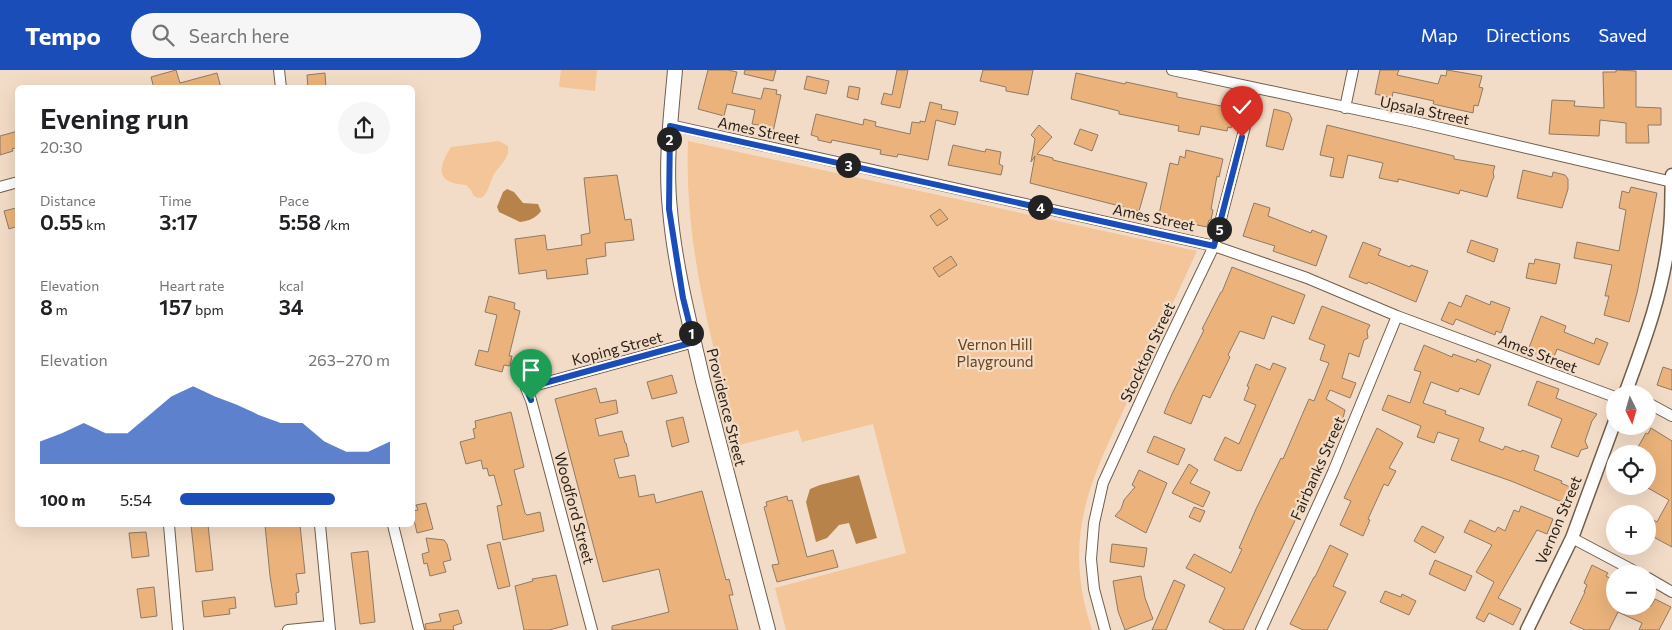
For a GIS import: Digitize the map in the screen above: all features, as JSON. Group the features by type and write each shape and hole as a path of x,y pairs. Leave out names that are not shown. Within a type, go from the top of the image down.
{"main road":[{"name":"Providence Street","path":"675,70 670,126 669,209 680,280 694,342 768,630"}],"street":[{"path":"279,70 281,85"},
{"name":"Upsala Street","path":"1172,70 1411,121 1672,182"},
{"path":"1345,108 1353,70"},
{"name":"Stockton Street","path":"1106,630 1094,589 1091,559 1094,523 1103,483 1214,246 1255,88"},
{"name":"Ames Street","path":"670,126 1214,246 1306,278 1397,316 1606,395"},
{"path":"1628,385 1652,319 1664,270 1670,229 1672,175"},
{"path":"0,187 15,183"},
{"name":"Fairbanks Street","path":"1261,630 1333,472 1397,316"},
{"name":"Koping Street","path":"529,395 526,388 694,342"},
{"name":"Woodford Street","path":"529,395 592,630"},
{"path":"1656,407 1672,416"},
{"name":"Vernon Street","path":"1527,630 1572,538 1610,435"},
{"path":"169,527 178,630"},
{"path":"288,630 330,628 320,527"},
{"path":"393,527 419,630"},
{"path":"1572,538 1623,565"},
{"path":"1656,583 1672,592"}],"green space":[{"path":"561,70 597,70 595,91 559,87"},
{"path":"499,141 508,146 508,154 494,174 484,195 478,198 473,195 466,185 456,184 444,178 442,174 443,162 451,147"},
{"name":"Vernon Hill Playground","path":"688,141 1197,251 1105,450 1086,506 1080,534 1079,564 1083,595 1092,630 786,630 775,588 906,553 873,424 802,442 798,430 739,445 710,333 695,257 690,219"}],"shaded area":[{"path":"507,189 514,192 523,203 538,204 541,211 532,219 520,222 499,212 497,207 503,192"},
{"path":"859,475 877,538 856,544 849,523 839,525 827,538 816,542 806,502 810,489"}],"building":[{"path":"176,70 180,83 217,73 220,85 153,85 151,77"},
{"path":"708,70 737,72 732,93 761,99 764,88 777,90 776,94 781,95 773,132 763,130 764,126 752,124 755,110 727,104 724,116 698,109"},
{"path":"745,70 776,70 773,81 744,74"},
{"path":"897,70 908,70 900,108 881,104 884,93 892,95"},
{"path":"983,70 1033,70 1028,95 1006,91 1006,87 980,81"},
{"path":"1380,70 1399,70 1397,75 1438,84 1441,75 1446,76 1447,70 1482,76 1479,87 1483,88 1478,106 1474,105 1473,113 1433,104 1434,101 1393,92 1392,98 1375,94"},
{"path":"1616,70 1636,71 1636,107 1661,108 1661,125 1648,125 1649,143 1626,143 1626,123 1600,120 1599,136 1549,134 1552,100 1575,101 1574,106 1604,108 1603,72 1616,72"},
{"path":"325,73 326,85 308,85 307,75"},
{"path":"1076,73 1177,93 1177,97 1221,106 1222,103 1236,106 1231,128 1228,127 1227,131 1201,126 1199,135 1178,131 1179,126 1119,114 1119,111 1071,99"},
{"path":"807,76 829,81 826,94 804,89"},
{"path":"849,86 860,88 858,100 847,97"},
{"path":"930,102 942,105 941,109 958,112 955,125 936,120 928,160 898,154 897,157 880,154 881,150 832,140 831,143 818,140 818,137 811,135 816,114 863,125 864,119 876,122 875,126 910,134 912,122 925,122"},
{"path":"1274,109 1289,113 1292,119 1283,150 1266,146"},
{"path":"1039,125 1052,137 1037,154 1053,158 1053,160 1147,183 1139,211 1030,183 1035,156 1031,162 1035,139 1031,135"},
{"path":"1327,125 1454,156 1454,159 1495,166 1494,177 1487,197 1460,190 1459,194 1398,179 1398,182 1379,178 1383,163 1348,155 1343,178 1330,176 1334,158 1320,155"},
{"path":"1080,129 1098,135 1092,151 1074,144"},
{"path":"15,132 15,148 12,149 13,151 0,155 0,136"},
{"path":"953,145 985,152 986,149 1001,152 999,164 1003,166 1001,175 948,165"},
{"path":"1186,150 1223,159 1219,177 1217,176 1211,220 1209,220 1207,227 1168,219 1168,221 1158,219 1170,163 1178,165 1180,156 1185,158"},
{"path":"1523,170 1552,177 1553,172 1565,175 1568,179 1568,189 1562,208 1517,198"},
{"path":"617,175 625,220 631,219 634,240 605,243 606,256 586,259 588,274 547,279 546,270 519,274 515,239 545,235 547,250 582,245 581,235 590,233 584,178"},
{"path":"1631,187 1657,193 1637,293 1629,322 1604,315 1609,296 1605,296 1612,265 1574,258 1577,242 1619,251 1626,210 1619,208 1622,191 1629,193"},
{"path":"1254,203 1270,208 1268,216 1311,233 1312,230 1327,236 1316,266 1273,251 1275,246 1243,236"},
{"path":"15,208 15,227 9,229 4,211"},
{"path":"940,209 948,219 937,226 930,216"},
{"path":"1471,240 1498,249 1494,262 1467,252"},
{"path":"1363,242 1381,249 1378,255 1410,267 1411,265 1428,271 1416,302 1368,282 1367,284 1349,277"},
{"path":"951,256 957,265 939,277 933,268"},
{"path":"1535,259 1560,264 1556,284 1526,278 1529,263 1534,264"},
{"path":"1232,267 1305,295 1294,324 1272,316 1264,339 1240,331 1210,398 1203,395 1191,424 1164,413"},
{"path":"1466,295 1490,305 1491,301 1510,308 1501,333 1496,331 1495,335 1456,319 1453,325 1441,320 1449,302 1461,307"},
{"path":"489,296 515,303 514,309 520,311 509,356 512,356 510,366 504,365 502,372 475,365 479,350 488,352 497,315 485,312"},
{"path":"1322,306 1370,325 1367,331 1368,338 1364,340 1359,357 1349,353 1342,378 1356,383 1350,398 1330,390 1326,399 1345,410 1343,418 1335,432 1333,431 1317,463 1297,508 1300,510 1243,630 1225,630 1209,622 1225,588 1186,568 1194,554 1231,573 1242,549 1239,548 1256,509 1281,458 1283,459 1309,399 1314,401 1329,363 1320,360 1325,345 1309,339"},
{"path":"1541,316 1566,326 1564,332 1594,344 1596,338 1608,343 1599,365 1557,349 1552,362 1527,353"},
{"path":"1424,345 1452,357 1453,354 1476,362 1477,359 1491,365 1479,395 1460,388 1458,392 1431,382 1423,403 1446,411 1445,414 1484,428 1479,441 1503,450 1505,446 1539,456 1534,470 1562,481 1561,483 1570,487 1565,501 1563,500 1562,502 1511,481 1451,460 1459,439 1438,432 1434,443 1417,437 1421,426 1382,410 1388,395 1410,403 1421,372 1414,370"},
{"path":"1273,363 1286,368 1241,471 1214,460 1225,437 1239,444 1256,405 1244,400 1249,387 1247,386 1256,364 1270,370"},
{"path":"1663,367 1672,370 1672,390 1657,385"},
{"path":"672,375 677,393 652,399 647,382"},
{"path":"1537,381 1559,389 1556,398 1597,414 1592,421 1585,441 1588,448 1581,450 1578,457 1551,447 1562,419 1528,405"},
{"path":"596,388 600,403 616,400 618,413 595,419 599,436 622,431 629,456 614,459 619,478 635,475 639,497 654,494 656,503 702,491 726,580 729,579 733,595 729,595 738,630 612,630 612,626 669,612 659,569 603,582 555,399"},
{"path":"511,412 524,467 514,470 525,513 527,515 540,512 544,531 503,540 497,506 502,505 494,475 489,476 487,468 483,469 481,460 466,464 460,442 475,438 473,429 476,428 475,421"},
{"path":"683,417 689,442 672,447 666,421"},
{"path":"1377,428 1403,443 1389,468 1396,471 1388,486 1384,484 1368,519 1370,520 1363,536 1340,525 1351,501 1344,498"},
{"path":"1656,431 1672,441 1672,547 1656,538 1656,521 1669,500 1656,493 1656,445 1639,445 1645,435 1656,435"},
{"path":"1154,436 1185,449 1178,465 1147,452"},
{"path":"1189,464 1198,470 1190,483 1210,492 1203,507 1172,493"},
{"path":"1139,470 1167,483 1146,533 1115,516 1121,509 1124,500 1135,487 1132,485"},
{"path":"787,496 788,501 792,500 807,557 833,550 838,567 777,582 772,565 779,564 764,507 767,506 766,502"},
{"path":"426,503 433,529 417,533 415,510 418,510 416,505"},
{"path":"1521,506 1553,519 1547,534 1537,530 1498,598 1521,609 1513,625 1489,613 1484,622 1476,618 1494,582 1476,572 1492,545 1464,532 1470,520 1495,532 1498,527 1505,531 1514,510 1519,512"},
{"path":"1194,507 1205,511 1200,522 1189,517"},
{"path":"1422,526 1444,537 1435,553 1414,541"},
{"path":"191,527 208,527 213,570 196,572"},
{"path":"265,527 300,527 305,573 296,574 299,592 296,593 297,604 275,607"},
{"path":"146,532 149,556 132,558 129,533"},
{"path":"426,538 444,540 447,544 451,560 443,562 446,572 430,576 427,563 424,564 422,554 429,552"},
{"path":"500,542 510,586 498,589 487,545"},
{"path":"1112,544 1147,548 1144,567 1110,562"},
{"path":"1330,545 1348,554 1333,586 1346,592 1327,630 1303,630 1290,624"},
{"path":"368,551 375,622 360,624 351,553"},
{"path":"1435,560 1472,576 1465,591 1429,574"},
{"path":"1592,565 1606,572 1606,615 1616,615 1609,630 1585,630 1570,623 1585,592 1587,585 1584,583"},
{"path":"556,575 568,625 549,630 524,630 515,586 533,581 532,579"},
{"path":"1141,576 1145,598 1153,619 1125,630 1118,611 1113,581"},
{"path":"1174,580 1185,585 1166,630 1152,630"},
{"path":"154,587 157,616 141,618 137,589"},
{"path":"1385,591 1401,597 1402,594 1416,601 1409,615 1380,602"},
{"path":"235,597 236,608 229,609 230,614 204,617 202,601"},
{"path":"1656,600 1671,607 1659,630 1639,630 1642,623 1625,615 1656,615"},
{"path":"458,610 462,623 453,626 454,630 426,630 425,624 441,621 439,614"}],"route":[{"path":"531,400 526,388 694,342 683,298 669,209 668,160 670,126 1214,246 1242,137"}]}
